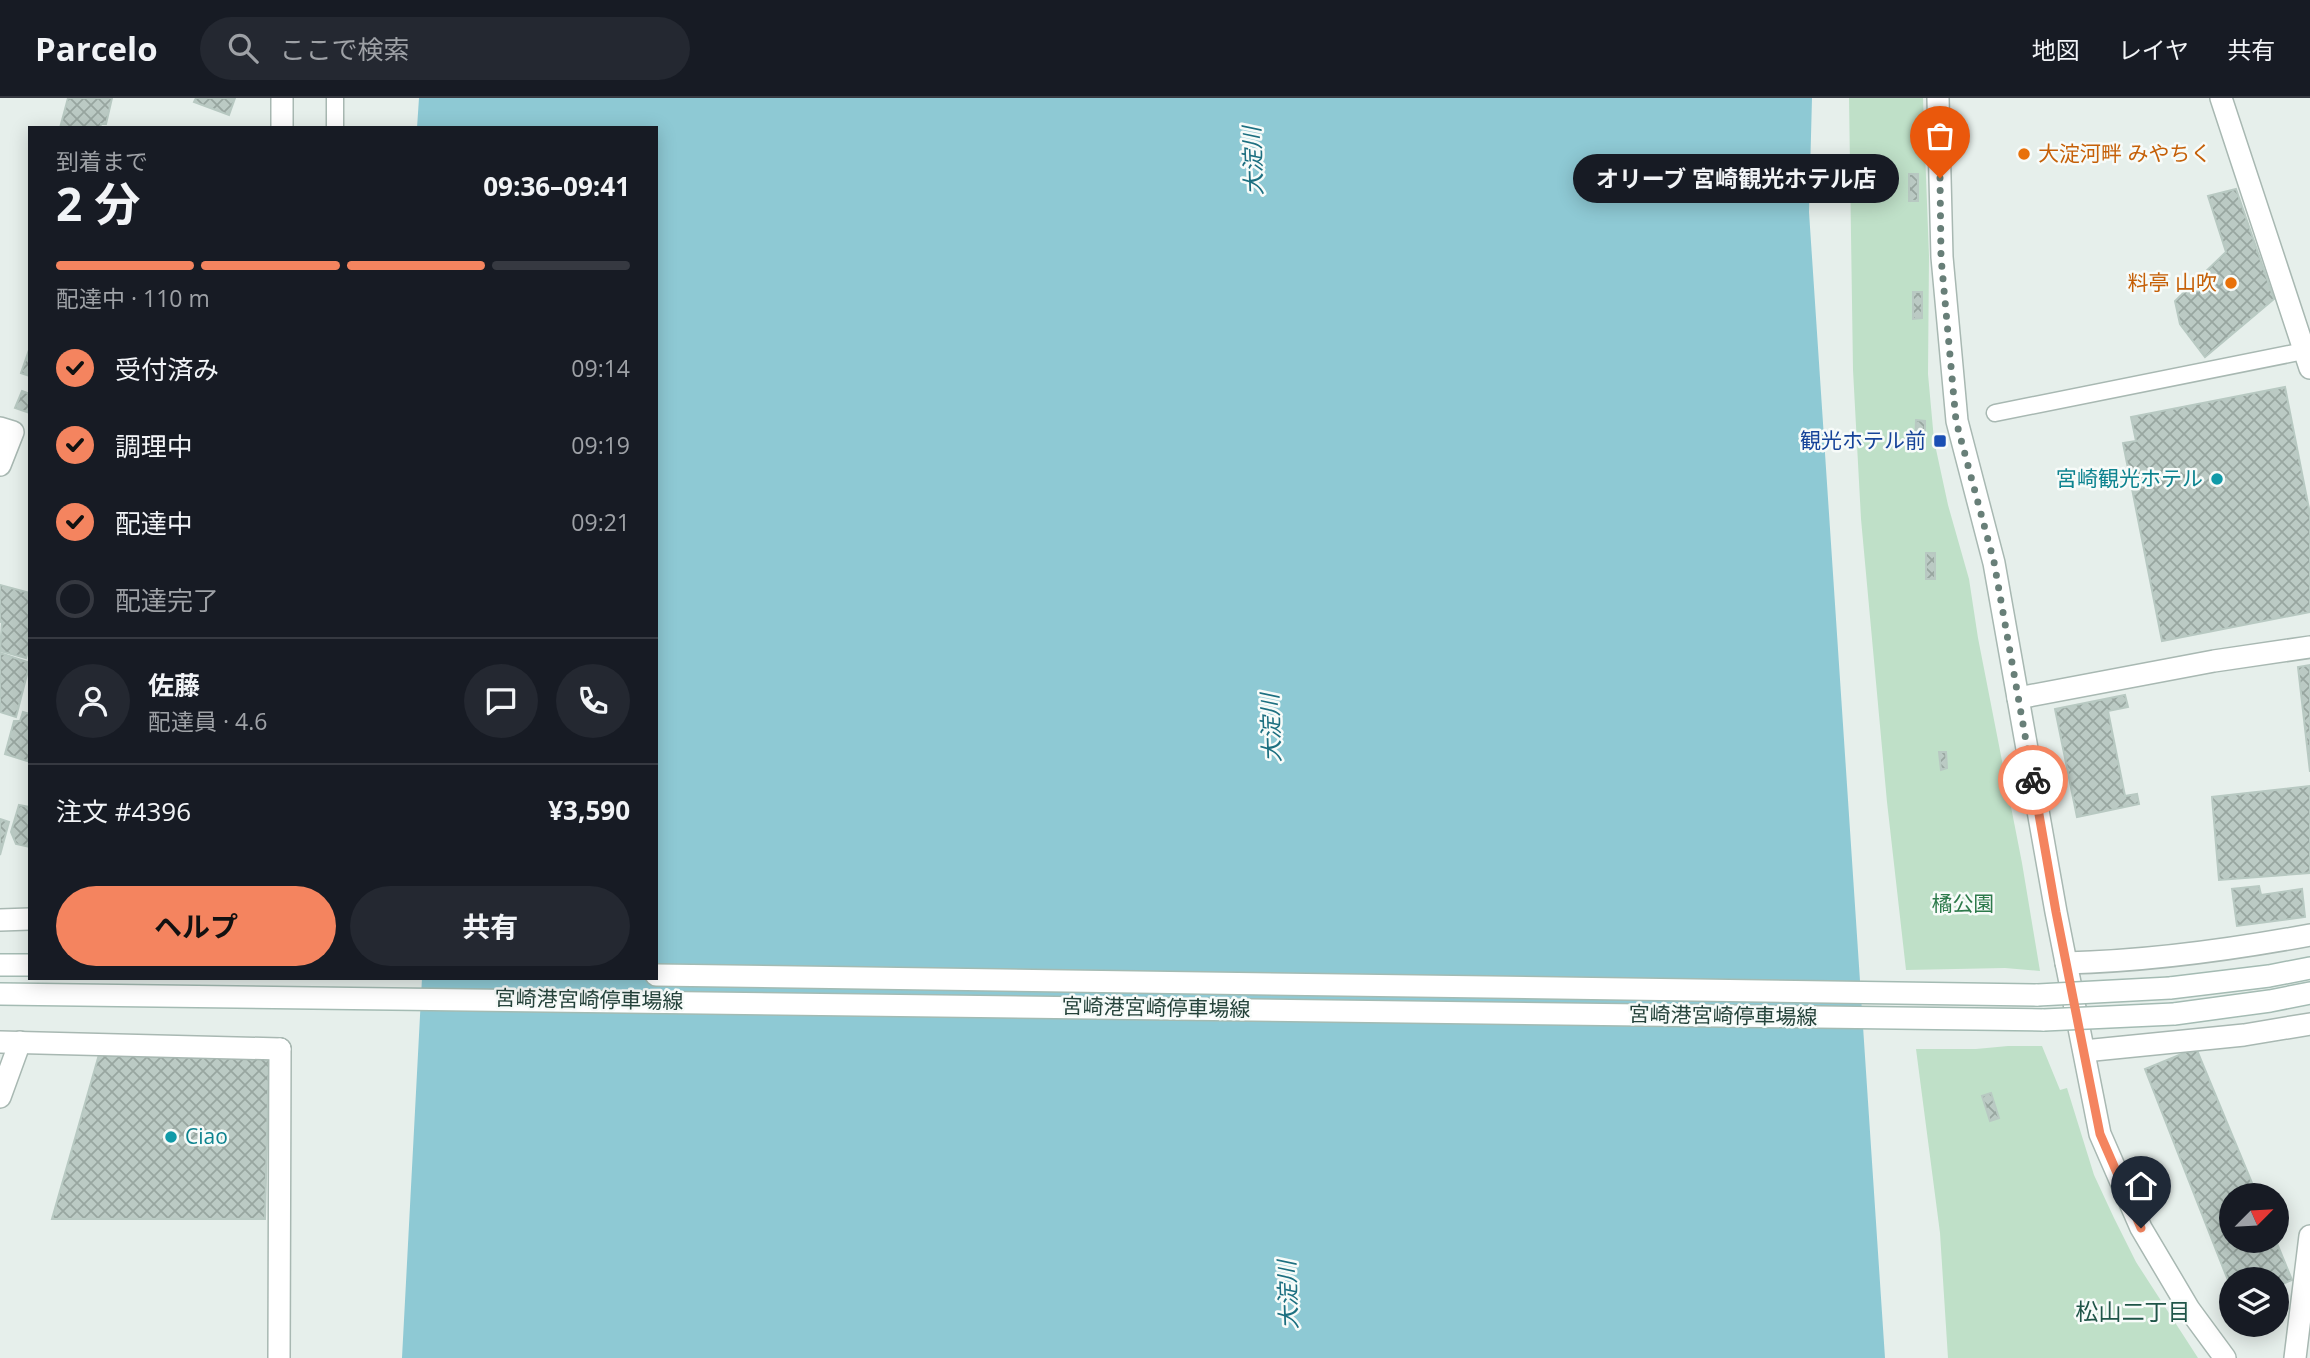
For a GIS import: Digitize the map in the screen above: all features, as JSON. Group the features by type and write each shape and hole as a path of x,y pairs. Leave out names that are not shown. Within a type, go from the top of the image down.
{"main road":[{"path":"282,98 282,126"},
{"path":"1938,98 1941,257 1956,421 1994,562 2066,963 2100,1134 2141,1228 2189,1309 2225,1358"},
{"path":"2221,98 2307,359"},
{"path":"0,428 13,432 0,465"},
{"path":"2018,698 2310,646"},
{"path":"0,920 28,919"},
{"path":"2066,963 2124,962 2255,946 2310,935"},
{"path":"0,965 28,965"},
{"name":"宮崎港宮崎停車場線","path":"658,975 2038,995 2170,988 2270,976 2310,968"},
{"name":"宮崎港宮崎停車場線","path":"0,994 2044,1020 2174,1014 2310,993"},
{"path":"2084,1051 2244,1035 2310,1024"},
{"path":"0,1097 10,1042 280,1049 279,1358"},
{"path":"2295,1358 2310,1236"}],"lane":[{"path":"335,98 335,126"},
{"path":"1995,414 2307,359"}],"green space":[{"name":"橘公園","path":"1849,98 1923,98 1929,256 1928,374 1934,440 1948,505 1969,579 2040,971 2005,968 1906,970 1887,802 1861,519 1853,370"},
{"path":"2042,1046 2060,1090 2067,1088 2094,1175 2136,1262 2198,1358 1948,1358 1940,1233 1916,1049"}],"water":[{"name":"大淀川","path":"419,98 1812,98 1809,212 1885,1358 402,1358 422,980 658,980 658,126 417,126"}],"building":[{"path":"68,98 112,98 106,124 61,126"},
{"path":"196,98 235,98 229,115 194,102"},
{"path":"1909,174 1918,174 1918,201 1909,201"},
{"name":"料亭 山吹","path":"2236,189 2274,299 2205,357 2180,324 2175,301 2226,252 2208,196"},
{"path":"1913,292 1922,292 1922,318 1913,319"},
{"path":"28,353 28,375 21,373"},
{"name":"宮崎観光ホテル","path":"2285,387 2310,514 2310,612 2162,641 2123,443 2136,441 2131,417"},
{"path":"22,391 28,393 28,412 15,408"},
{"path":"1916,420 1925,421 1925,447 1915,447"},
{"path":"1926,553 1935,553 1935,579 1926,579"},
{"path":"0,585 28,592 26,658 0,651"},
{"path":"0,653 28,662 28,671 16,717 0,712"},
{"path":"2310,665 2310,772 2298,667"},
{"path":"2125,695 2128,707 2108,711 2125,796 2137,794 2139,804 2077,817 2055,709"},
{"path":"23,712 28,713 28,761 5,754 14,721 20,721"},
{"path":"1939,752 1946,752 1947,768 1941,770"},
{"path":"2310,786 2310,873 2219,880 2212,797"},
{"path":"19,805 28,807 28,847 16,844 11,832"},
{"path":"0,819 9,822 0,855"},
{"path":"2259,886 2261,895 2302,889 2305,917 2237,926 2232,889"},
{"path":"2196,1048 2252,1183 2219,1183 2219,1253 2281,1253 2287,1267 2223,1267 2145,1069"},
{"name":"Ciao","path":"100,1051 269,1055 265,1219 52,1219"},
{"path":"1991,1093 1999,1118 1990,1121 1982,1096"}],"way so far":[{"path":"1940,178 1941,257 1956,421 1994,562 2033,780"}],"place":[{"name":"大淀河畔 みやちく","path":"2024,154"},
{"name":"オリーブ 宮崎観光ホテル店","path":"1940,178"},
{"name":"料亭 山吹","path":"2231,283"},
{"name":"観光ホテル前","path":"1940,441"},
{"name":"宮崎観光ホテル","path":"2217,479"},
{"name":"Ciao","path":"171,1137"}],"district":[{"name":"松山二丁目","path":"2133,1312"}],"route":[{"path":"2033,780 2100,1134 2141,1228"}]}
